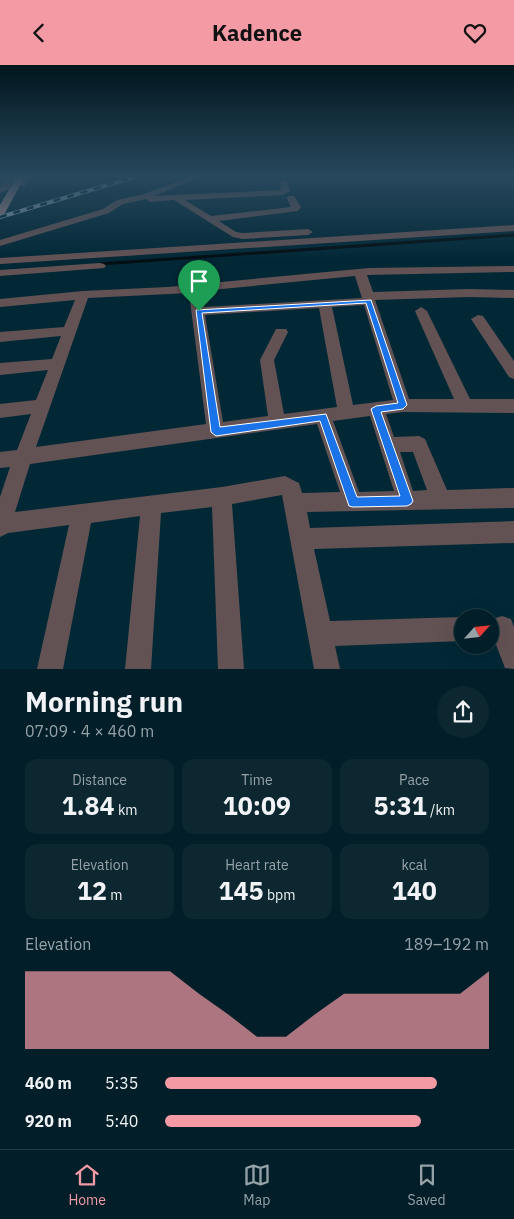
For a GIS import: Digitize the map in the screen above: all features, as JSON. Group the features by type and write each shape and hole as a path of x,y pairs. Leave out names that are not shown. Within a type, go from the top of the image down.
{"street":[{"path":"0,243 106,211 118,204"},
{"path":"186,204 238,235 312,232"},
{"path":"209,219 294,209 296,207 295,204"},
{"path":"0,261 208,249 514,227"},
{"path":"0,273 100,266"},
{"path":"0,303 83,295 195,289 360,272 514,269"},
{"path":"360,272 403,405"},
{"path":"195,289 216,432"},
{"path":"199,311 325,304 368,298 469,293 514,294"},
{"path":"83,295 0,525 222,496 285,485 292,490 327,669"},
{"path":"325,304 346,413"},
{"path":"421,311 465,406"},
{"path":"478,319 514,373"},
{"path":"0,337 69,331"},
{"path":"277,423 267,360 281,332"},
{"path":"0,369 57,364"},
{"path":"0,460 403,405 514,406"},
{"path":"0,411 42,406"},
{"path":"376,409 407,501"},
{"path":"323,417 353,502"},
{"path":"388,445 419,444 441,500"},
{"path":"222,496 231,669"},
{"path":"294,503 514,498"},
{"path":"138,669 151,505"},
{"path":"50,669 82,514"},
{"path":"302,539 514,532"},
{"path":"502,628 514,659"},
{"path":"320,634 454,629"}],"waterway":[{"path":"100,264 514,235"}],"railway":[{"path":"0,217 43,204"}],"route":[{"path":"369,301 403,405 376,409 407,501 353,502 323,417 216,432 199,311 369,301"}]}
